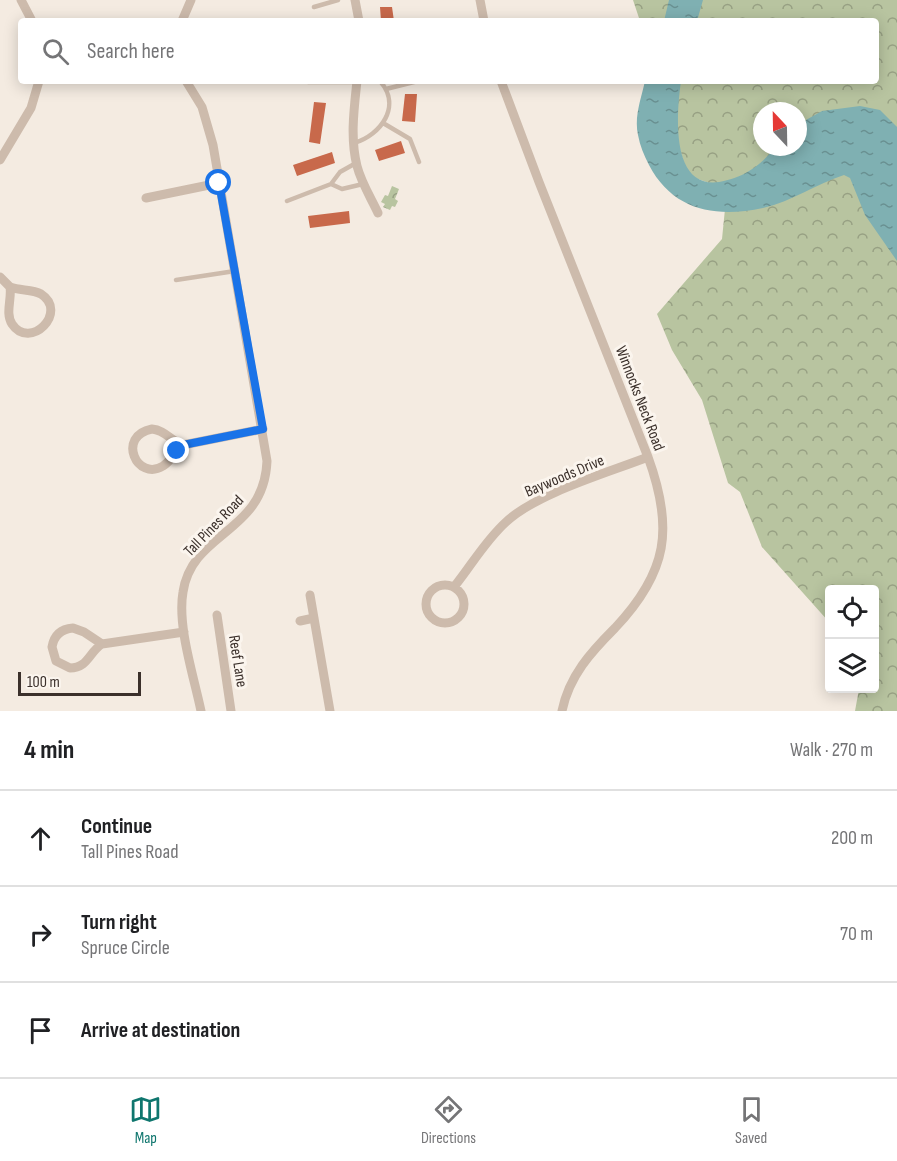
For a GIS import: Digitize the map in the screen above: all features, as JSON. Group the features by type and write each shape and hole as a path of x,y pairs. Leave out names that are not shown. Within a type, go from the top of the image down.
{"street":[{"path":"21,0 30,18"},
{"path":"183,18 191,0"},
{"path":"355,0 358,18"},
{"path":"480,0 483,18"},
{"path":"0,160 31,108 38,84"},
{"name":"Tall Pines Road","path":"188,84 198,98 206,117 267,461 266,478 248,514 206,549 189,572 184,585 182,600 184,632 201,711"},
{"path":"357,84 354,143 356,163 378,213"},
{"name":"Winnocks Neck Road","path":"502,84 538,182 648,457 659,492 663,517 663,541 656,568 646,589 582,665 568,689 562,711"},
{"path":"146,198 219,183"},
{"path":"0,277 10,287 36,292 45,297 51,313 43,328 37,332 27,333 15,326 9,314 10,287"},
{"path":"183,445 161,431 148,429 137,436 133,452 136,461 141,465 157,469 166,464 183,445 263,429"},
{"name":"Baywoods Drive","path":"454,587 495,534 522,510 563,490 648,457"},
{"path":"438,586 454,587 462,596 464,606 462,612 450,622 441,622 427,610 426,603 429,594 438,586"},
{"path":"310,595 330,711"},
{"name":"Reef Lane","path":"217,615 215,637 231,711"},
{"path":"300,621 314,618"},
{"path":"102,644 80,630 69,628 56,636 52,651 59,664 73,669 84,665 97,647 102,644 184,632"}],"lane":[{"path":"314,7 338,0"},
{"path":"354,143 370,135 383,123 390,110 386,89 382,84"},
{"path":"386,89 406,84"},
{"path":"383,123 410,139 419,162"},
{"path":"287,201 331,184 340,172 356,163"},
{"path":"331,184 342,189 364,184"},
{"path":"176,280 235,271"}],"green space":[{"path":"633,0 897,0 897,142 807,130 807,102 753,102 753,156 769,156 752,172 717,186 687,175 674,127 679,84 879,84 879,18 639,18"},
{"path":"847,171 897,256 897,711 855,711 858,693 879,693 879,585 825,585 825,618 762,547 740,492 728,483 702,400 672,350 657,314 722,239 725,209"},
{"path":"392,186 399,189 395,199 398,201 390,210 383,207 385,204 381,202 385,195 388,196"}],"water":[{"path":"669,0 703,0 698,18 665,18"},
{"path":"644,84 681,84 678,128 684,161 691,173 703,181 719,182 746,173 768,156 807,156 807,119 822,111 860,106 880,110 897,127 897,261 865,215 850,178 844,175 784,201 746,211 713,211 683,201 670,193 649,165 639,139 637,115"}],"building":[{"path":"380,7 392,7 394,18 381,18"},
{"path":"405,94 417,94 415,122 402,121"},
{"path":"314,102 326,103 320,144 309,142"},
{"path":"401,141 405,153 379,161 375,150"},
{"path":"332,152 335,163 297,176 293,165"},
{"path":"349,211 350,223 310,228 308,216"}],"route":[{"path":"177,451 183,445 196,441 263,429 219,183"}]}
